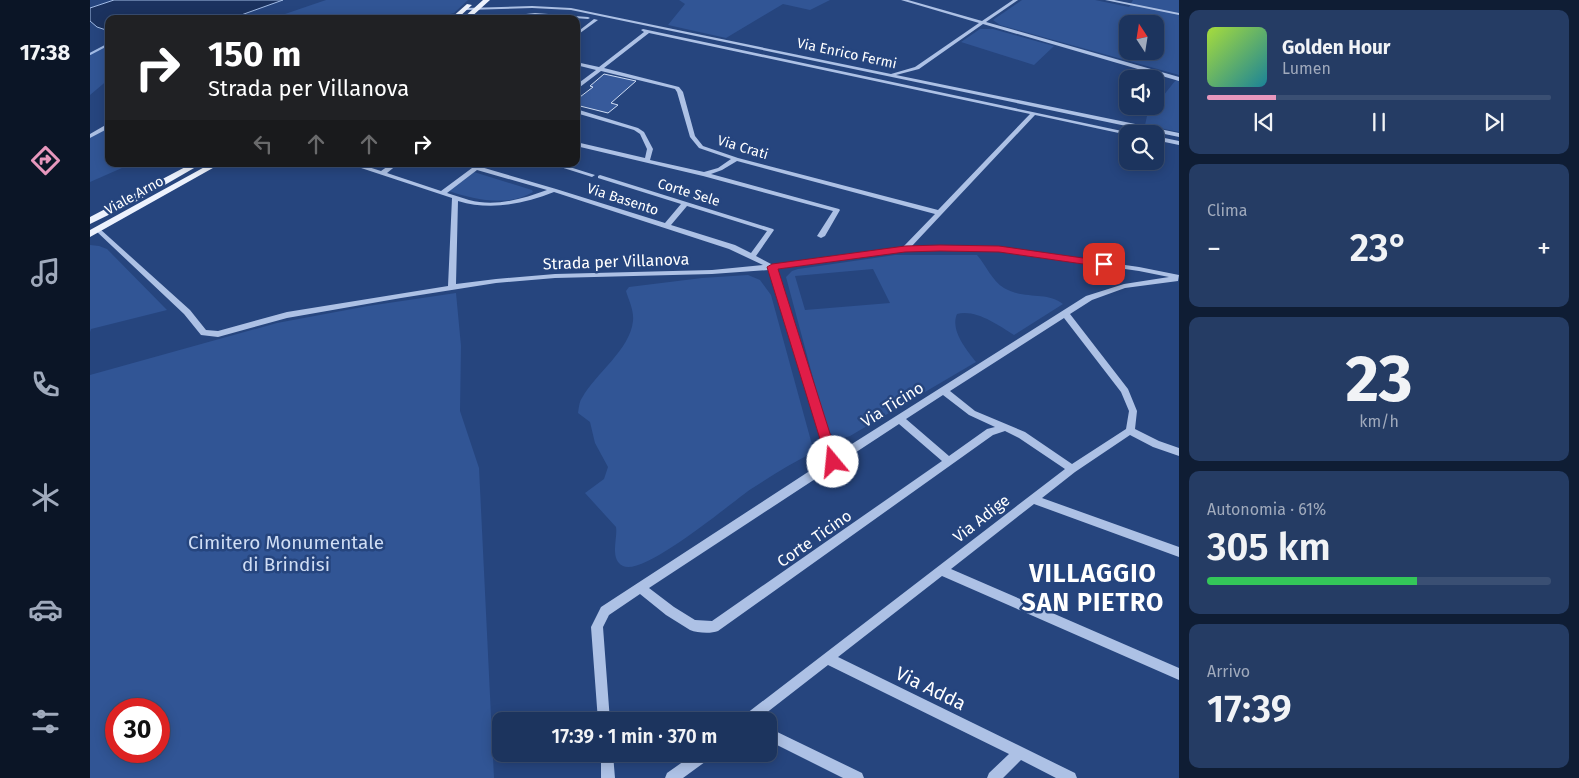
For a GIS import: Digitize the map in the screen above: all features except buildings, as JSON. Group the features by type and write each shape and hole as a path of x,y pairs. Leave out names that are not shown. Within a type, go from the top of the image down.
{"main road":[{"path":"458,15 474,0"},
{"path":"470,15 487,0"},
{"name":"Viale Arno","path":"90,221 192,167"},
{"name":"Viale Arno","path":"94,232 211,167"}],"street":[{"name":"Via Enrico Fermi","path":"487,0 492,4 509,7"},
{"path":"903,0 1179,79"},
{"path":"888,75 917,68 1016,0"},
{"path":"1107,0 1179,14"},
{"name":"Via Enrico Fermi","path":"466,9 509,7 572,9 1179,135"},
{"name":"Via Enrico Fermi","path":"525,15 563,15"},
{"name":"Via Enrico Fermi","path":"580,18 1119,131"},
{"path":"580,31 596,20"},
{"path":"580,85 648,31"},
{"name":"Via Crati","path":"580,64 677,88 680,92 692,136 701,147 736,159 940,213"},
{"path":"917,68 921,78 927,83"},
{"path":"580,112 627,125 642,132 650,149 647,161"},
{"path":"905,249 1034,113"},
{"path":"90,136 105,127"},
{"path":"1164,140 1179,143"},
{"path":"580,145 704,174 837,210 821,236"},
{"path":"704,174 720,169 736,159"},
{"path":"363,167 469,202 493,204 533,198 554,190"},
{"path":"382,173 391,167"},
{"path":"442,194 477,167"},
{"name":"Via Basento","path":"481,167 732,247 772,267"},
{"path":"564,167 592,175"},
{"name":"Corte Sele","path":"600,177 771,230 752,257"},
{"path":"452,287 455,197"},
{"path":"667,226 685,204"},
{"name":"Strada per Villanova","path":"94,232 186,312 204,333 218,334 286,315 452,287 554,276 712,272 772,267 905,249 999,249 1139,269 1179,278"},
{"path":"772,267 833,462"},
{"name":"Via Ticino","path":"603,712 597,627 605,611 899,419 1089,298 1124,286 1179,278"},
{"path":"1065,313 1126,391 1133,411 1130,431 1156,444 1179,452"},
{"path":"944,390 972,413 1022,435 1072,469"},
{"path":"899,419 948,461"},
{"name":"Corte Ticino","path":"640,588 670,611 694,626 714,627 990,432 1004,428"},
{"name":"Via Adige","path":"758,712 1072,469 1130,431"},
{"path":"1033,499 1179,552"},
{"path":"941,570 1179,674"},
{"name":"Via Adda","path":"827,658 1070,778"},
{"path":"777,738 856,778"},
{"path":"994,778 1019,752"},
{"path":"607,762 608,778"},
{"path":"676,777 694,762"}],"green space":[{"path":"326,0 468,0 454,13 446,15 284,15"},
{"path":"679,0 830,0 810,10 783,4 726,38 668,25 685,4"},
{"path":"1022,0 1095,0 1129,7 1133,0 1179,0 1179,75 1125,60 1164,60 1164,15 1119,15 1119,58 1000,25 993,20"},
{"path":"980,29 993,29 1054,46 1034,65 961,42"},
{"path":"105,46 105,82 90,95 90,54"},
{"path":"1179,79 1179,132 1164,129 1164,125 1145,125 1148,115 1164,115 1164,95 1175,81"},
{"path":"105,129 105,167 124,167 90,182 90,138"},
{"path":"474,172 532,190 533,192 523,197 502,201 480,199 449,191"},
{"path":"90,245 107,249 167,310 91,329 90,332"},
{"path":"895,255 977,255 993,277 1004,288 1019,294 1050,298 1063,304 1014,335 979,316 964,313 957,314 955,320 957,333 976,362 850,436 840,438 827,430 786,277 792,271","holes":["873,269 890,303 805,310 795,276"]},
{"path":"748,275 760,280 771,295 814,452 751,489 687,537 649,561 633,566 623,566 619,563 615,553 616,527 585,493 604,479 608,467 595,443 590,422 578,413 580,401 619,352 630,332 633,313 626,291 629,287 702,278"},
{"name":"Cimitero Monumentale di Brindisi","path":"456,293 461,346 460,411 479,468 494,778 90,778 90,375 277,323 368,306"}],"shaded area":[{"path":"114,0 283,0 241,15 105,15 105,30 97,27 90,21 90,8"}],"waterway":[{"path":"90,54 105,46"}],"district":[{"name":"VILLAGGIO SAN PIETRO","path":"1093,588"}],"route":[{"path":"833,462 772,267 905,249 940,248 999,249 1104,264"}]}
